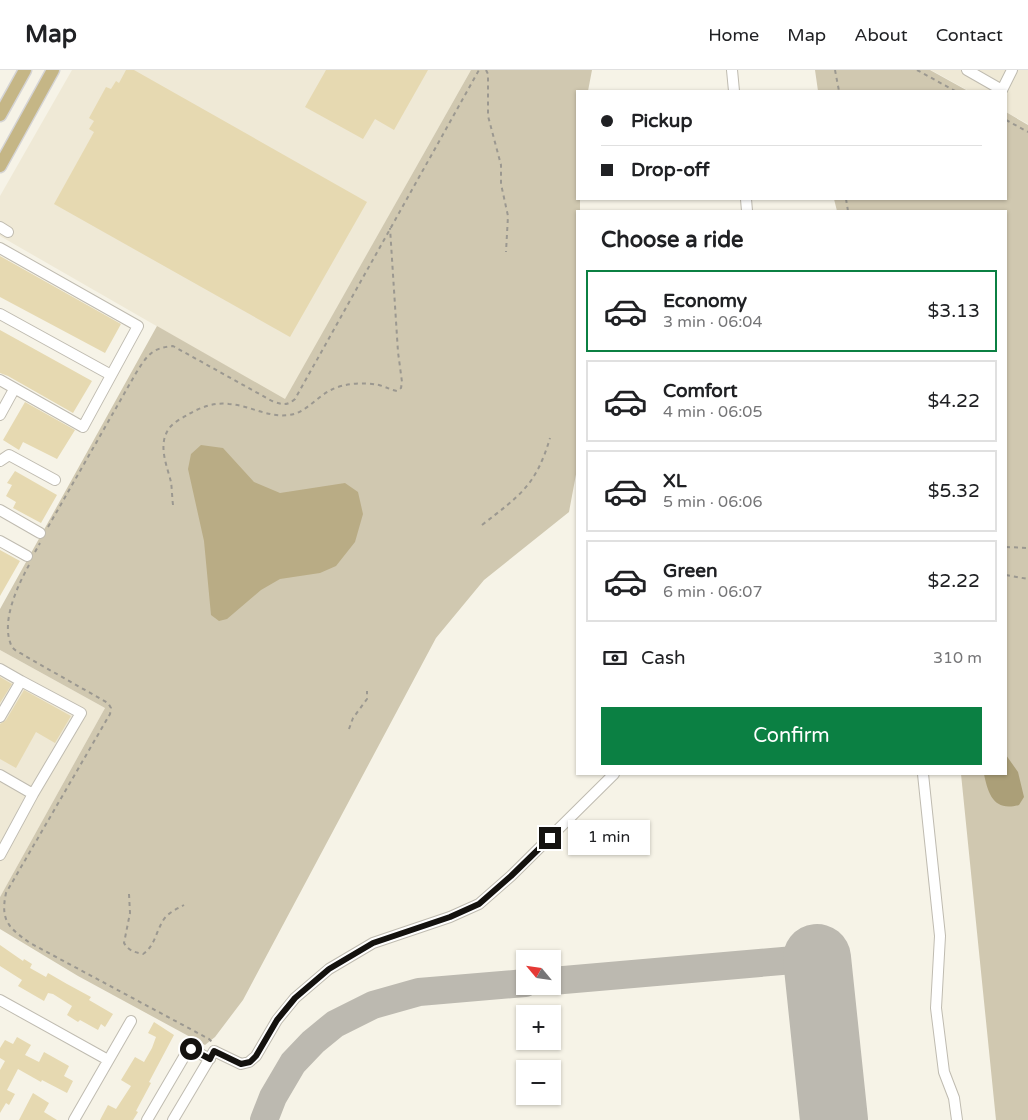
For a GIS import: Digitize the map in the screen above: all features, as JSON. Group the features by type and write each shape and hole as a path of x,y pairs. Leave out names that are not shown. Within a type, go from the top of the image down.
{"main road":[{"path":"0,115 25,70"},
{"path":"0,166 53,70"}],"street":[{"path":"732,70 734,90"},
{"path":"967,70 1002,90 1012,70"},
{"path":"0,248 138,326 83,426 0,380"},
{"path":"0,314 111,376"},
{"path":"0,415 12,394"},
{"path":"0,461 9,455 55,480"},
{"path":"0,510 41,537"},
{"path":"0,541 31,556"},
{"path":"0,669 81,713 33,794 0,855"},
{"path":"0,717 21,681"},
{"path":"0,775 33,794"},
{"path":"147,1120 188,1050 191,1049 241,1064 250,1062 256,1056 277,1020 295,998 329,969 373,943 450,917 479,904 511,876 613,775"},
{"path":"923,775 940,936 936,1008 944,1072 954,1098 957,1120"},
{"path":"1,1003 108,1060"},
{"path":"74,1120 131,1021"},
{"path":"173,1120 212,1055"}],"path":[{"path":"9,603 41,537 136,373 152,351 162,347 173,346 272,401 282,405 289,404 295,399 479,70"},
{"path":"486,70 488,74 488,116 501,165 502,184 508,216 506,252"},
{"path":"835,70 839,90"},
{"path":"917,70 953,90"},
{"path":"1007,121 1028,132"},
{"path":"173,505 171,484 164,457 164,440 173,424 191,413 208,406 228,403 280,415 290,415 309,406 330,390 342,386 369,384 397,391 401,388 390,228"},
{"path":"482,525 526,490 539,468 550,438"},
{"path":"1007,547 1028,548"},
{"path":"1007,575 1028,579"},
{"path":"3,624 6,638 12,648 108,703 111,708 110,714 6,893 2,906 4,918 12,930 30,943 210,1039 213,1043 212,1055"},
{"path":"349,729 353,718 367,699 367,691"},
{"path":"129,894 130,913 124,943 128,949 135,953 143,954 149,950 165,918 171,912 184,905"}],"shaded area":[{"path":"72,70 471,70 285,400 0,236 0,196"},
{"path":"471,70 592,70 588,90 576,90 576,200 580,200 580,210 576,210 576,474 569,512 484,580 436,638 243,1000 215,1037 205,1045 78,976 0,929 0,897 105,708 0,650 0,609 157,326 285,399"},
{"path":"815,70 930,70 966,90 818,90"},
{"path":"931,70 1028,70 1028,124 1007,113 1007,90 967,90"},
{"path":"1007,113 1028,125 1028,1120 996,1120 961,775 1007,775 1007,210 837,210 834,200 1007,200"},
{"path":"201,445 223,448 254,482 280,493 345,483 358,492 363,514 355,542 336,566 320,573 280,579 261,590 227,619 219,621 211,615 204,541 188,469 191,454"},
{"path":"0,650 105,708 0,897"},
{"path":"1007,756 1018,772 1024,797 1019,805 1004,806 994,800 984,775 1007,775"}],"building":[{"path":"126,70 134,70 367,202 290,337 54,204 94,132 89,129 94,121 89,118 106,87 111,89 116,81 119,83"},
{"path":"326,70 428,70 394,130 375,119 363,139 305,107"},
{"path":"0,256 121,324 105,353 0,297"},
{"path":"0,330 92,381 73,413 0,373"},
{"path":"25,402 75,430 57,459 23,442 19,450 3,440"},
{"path":"15,471 57,495 41,523 13,508 16,502 6,496 12,485 7,483"},
{"path":"0,550 20,561 0,596"},
{"path":"0,677 12,684 0,703"},
{"path":"24,690 71,716 55,743 36,732 16,768 0,759 0,724 6,720"},
{"path":"0,945 23,961 24,959 32,964 30,968 46,977 48,973 91,997 89,1000 113,1014 105,1027 101,1024 98,1030 80,1020 78,1022 67,1015 72,1006 53,994 48,993 44,1001 18,986 22,980 0,966"},
{"path":"154,1022 174,1035 149,1082 151,1083 136,1111 138,1112 133,1120 100,1120 108,1105 116,1109 131,1086 121,1080 135,1057 144,1062 152,1048 156,1037 148,1033"},
{"path":"17,1037 31,1045 25,1055 39,1062 44,1052 69,1066 64,1076 73,1081 67,1093 42,1080 41,1082 18,1069 7,1090 15,1094 9,1105 6,1103 0,1113 0,1070 5,1061 0,1058 0,1048 5,1040 13,1044"},
{"path":"33,1093 49,1103 44,1112 57,1120 19,1120"}],"taxiway":[{"path":"561,980 817,958"},
{"path":"264,1120 273,1097 293,1063 313,1042 335,1024 373,1005 419,992 516,984"}],"runway":[{"path":"817,958 834,1120"}],"route":[{"path":"191,1049 210,1059 214,1051 241,1064 250,1062 256,1056 277,1020 295,998 329,969 373,943 418,926 450,917 479,904 550,838"}]}
